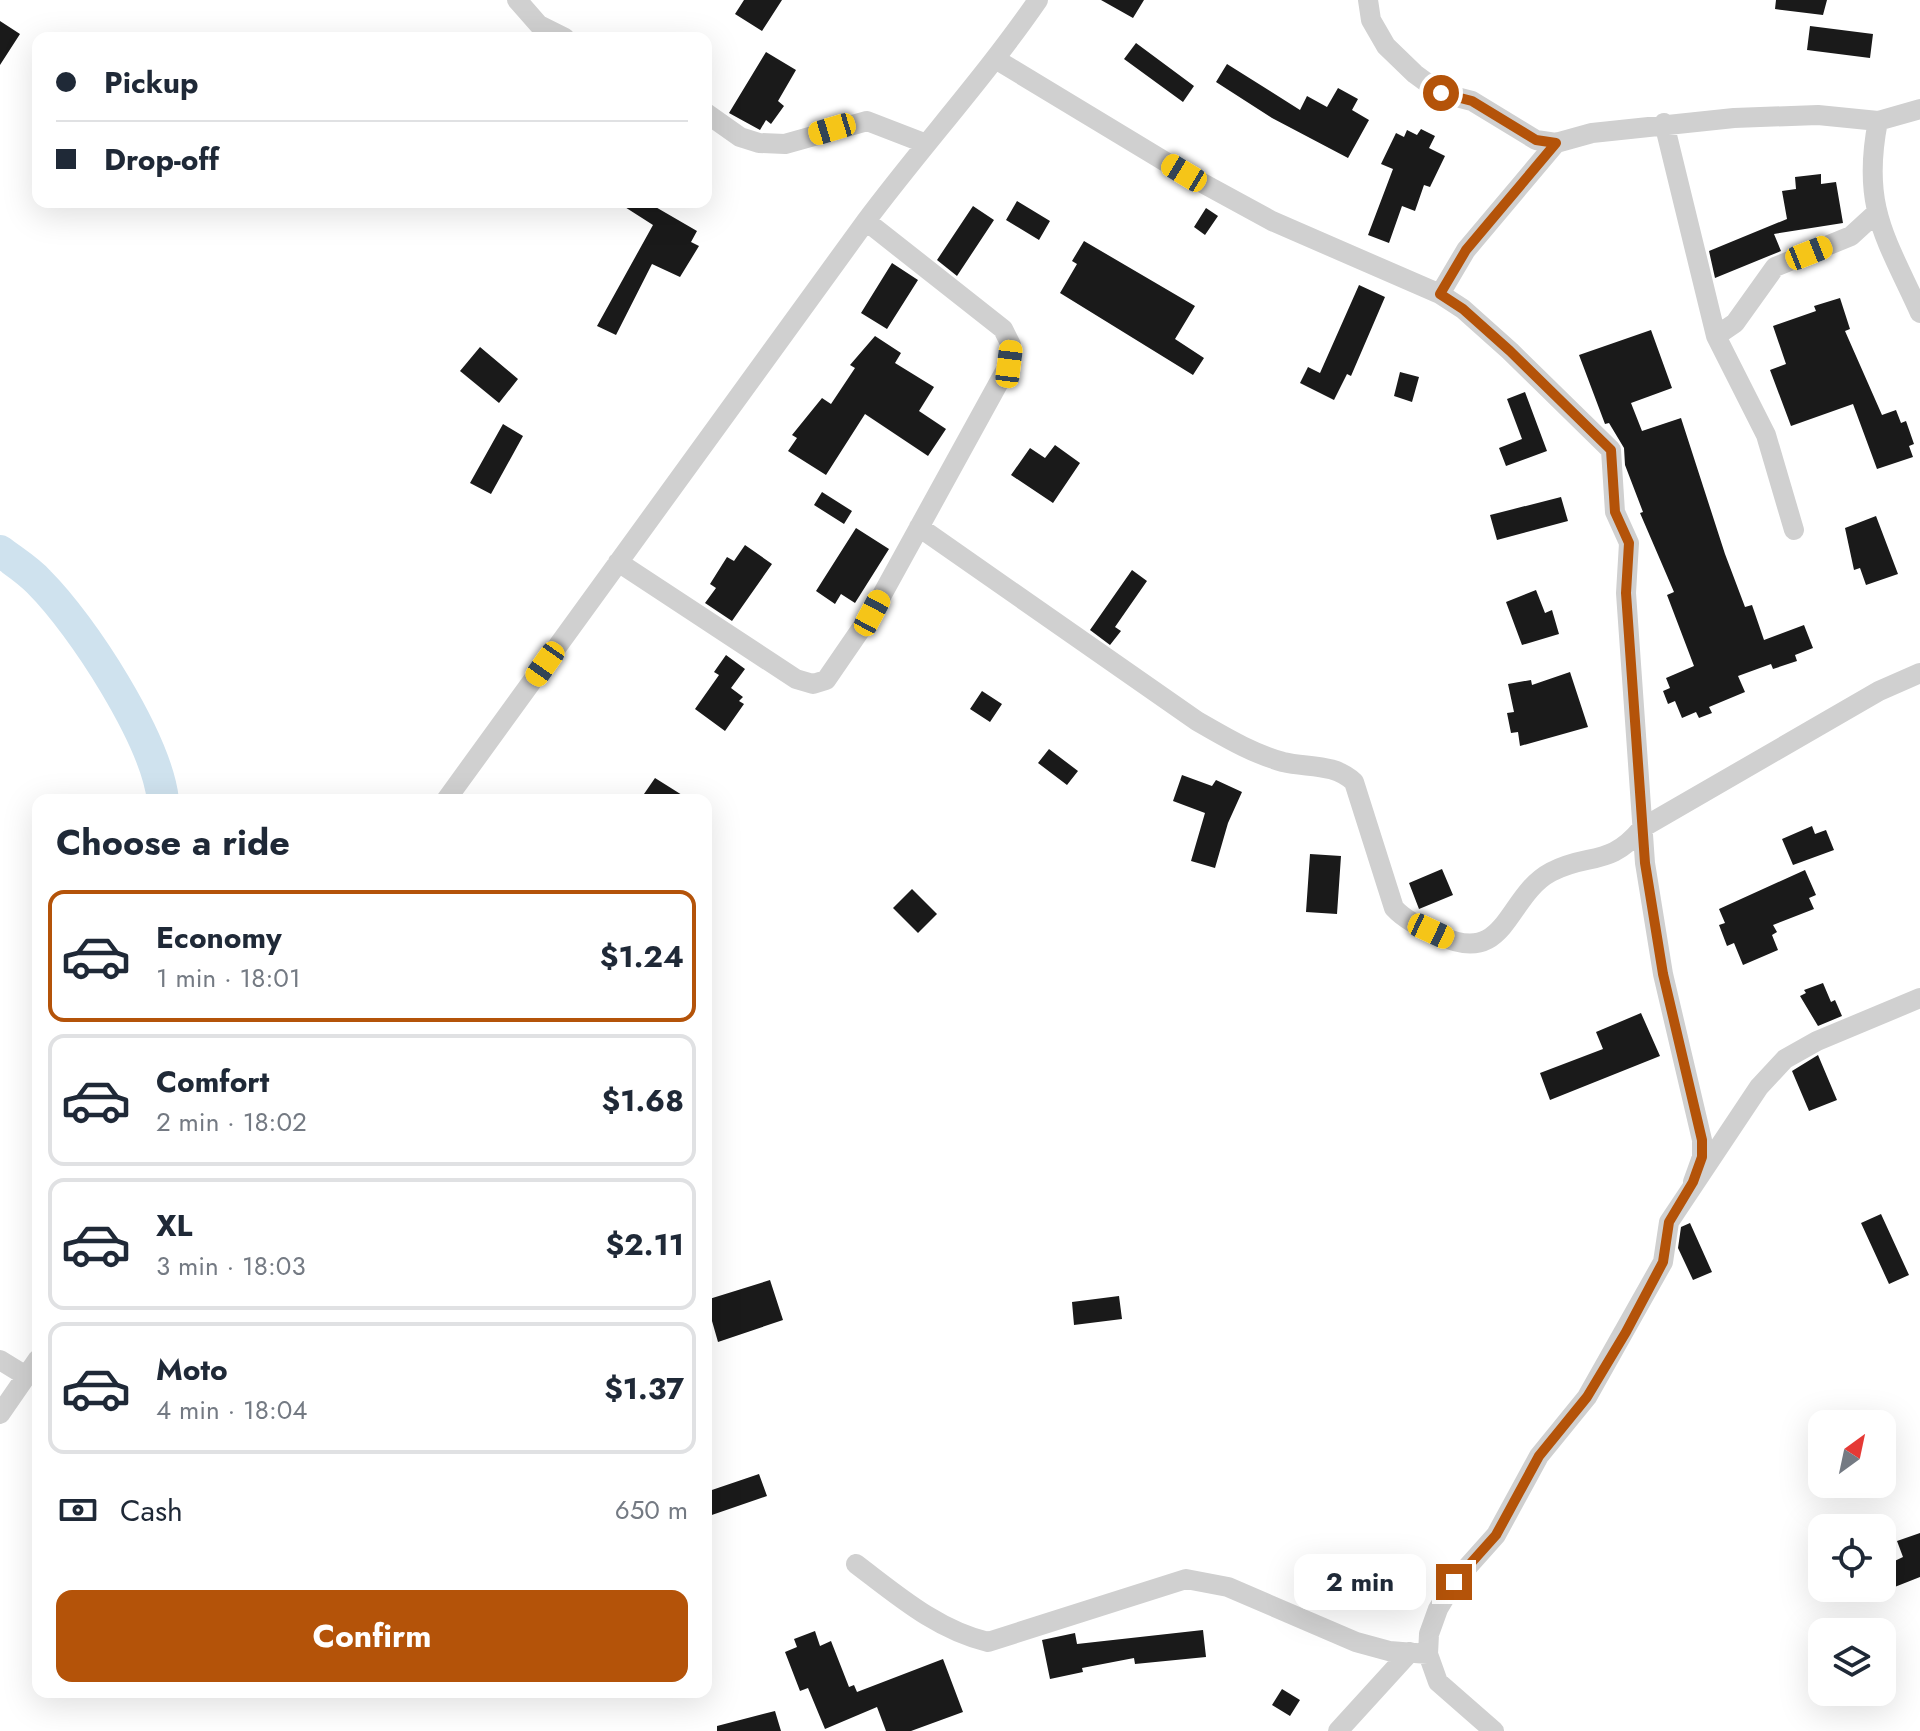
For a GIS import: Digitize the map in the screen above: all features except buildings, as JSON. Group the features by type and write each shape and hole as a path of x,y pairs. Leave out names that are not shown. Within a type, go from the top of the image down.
{"street":[{"path":"517,0 539,25 553,32"},
{"path":"450,794 866,221 924,143 997,60 1038,0"},
{"path":"1368,0 1371,20 1386,46 1415,74 1441,93 1472,101 1536,140 1556,143 1592,133 1664,123 1818,115 1878,121 1920,109"},
{"path":"997,60 1184,173 1272,221 1440,294 1463,309 1521,361 1611,450 1615,512 1629,543 1626,593 1642,828 1663,974 1702,1140 1702,1157 1693,1182"},
{"path":"712,117 740,137 759,143 785,144 867,121 924,143"},
{"path":"1878,121 1871,158 1875,214 1920,313"},
{"path":"1664,123 1716,336 1766,435 1794,530"},
{"path":"1440,294 1466,250 1556,143"},
{"path":"1716,336 1735,323 1775,267 1851,236 1875,214"},
{"path":"618,562 796,679 813,684 826,680 872,613 1009,364 1011,345 1003,329 866,221"},
{"path":"919,527 1197,721 1241,747 1285,762 1344,772 1354,782 1394,908 1403,918 1459,944 1481,943 1499,931 1547,874 1570,864 1617,853 1642,828 1879,691 1920,673"},
{"path":"1338,1731 1419,1653 1454,1582 1496,1535 1539,1456 1587,1397 1663,1262 1669,1222 1759,1087 1785,1059 1817,1041 1920,998"},
{"path":"0,1360 32,1368 0,1414"},
{"path":"856,1564 927,1616 961,1636 988,1642 1186,1579 1228,1587 1356,1642 1419,1653 1438,1682 1494,1731"}],"waterway":[{"path":"0,551 39,582 57,601 96,654 147,746 162,794"}],"route":[{"path":"1441,93 1472,101 1536,140 1556,143 1466,250 1440,294 1463,309 1510,351 1611,450 1615,512 1629,543 1626,593 1645,863 1663,974 1702,1140 1702,1157 1693,1182 1669,1222 1663,1262 1626,1332 1587,1397 1539,1456 1496,1535 1454,1582"}]}
